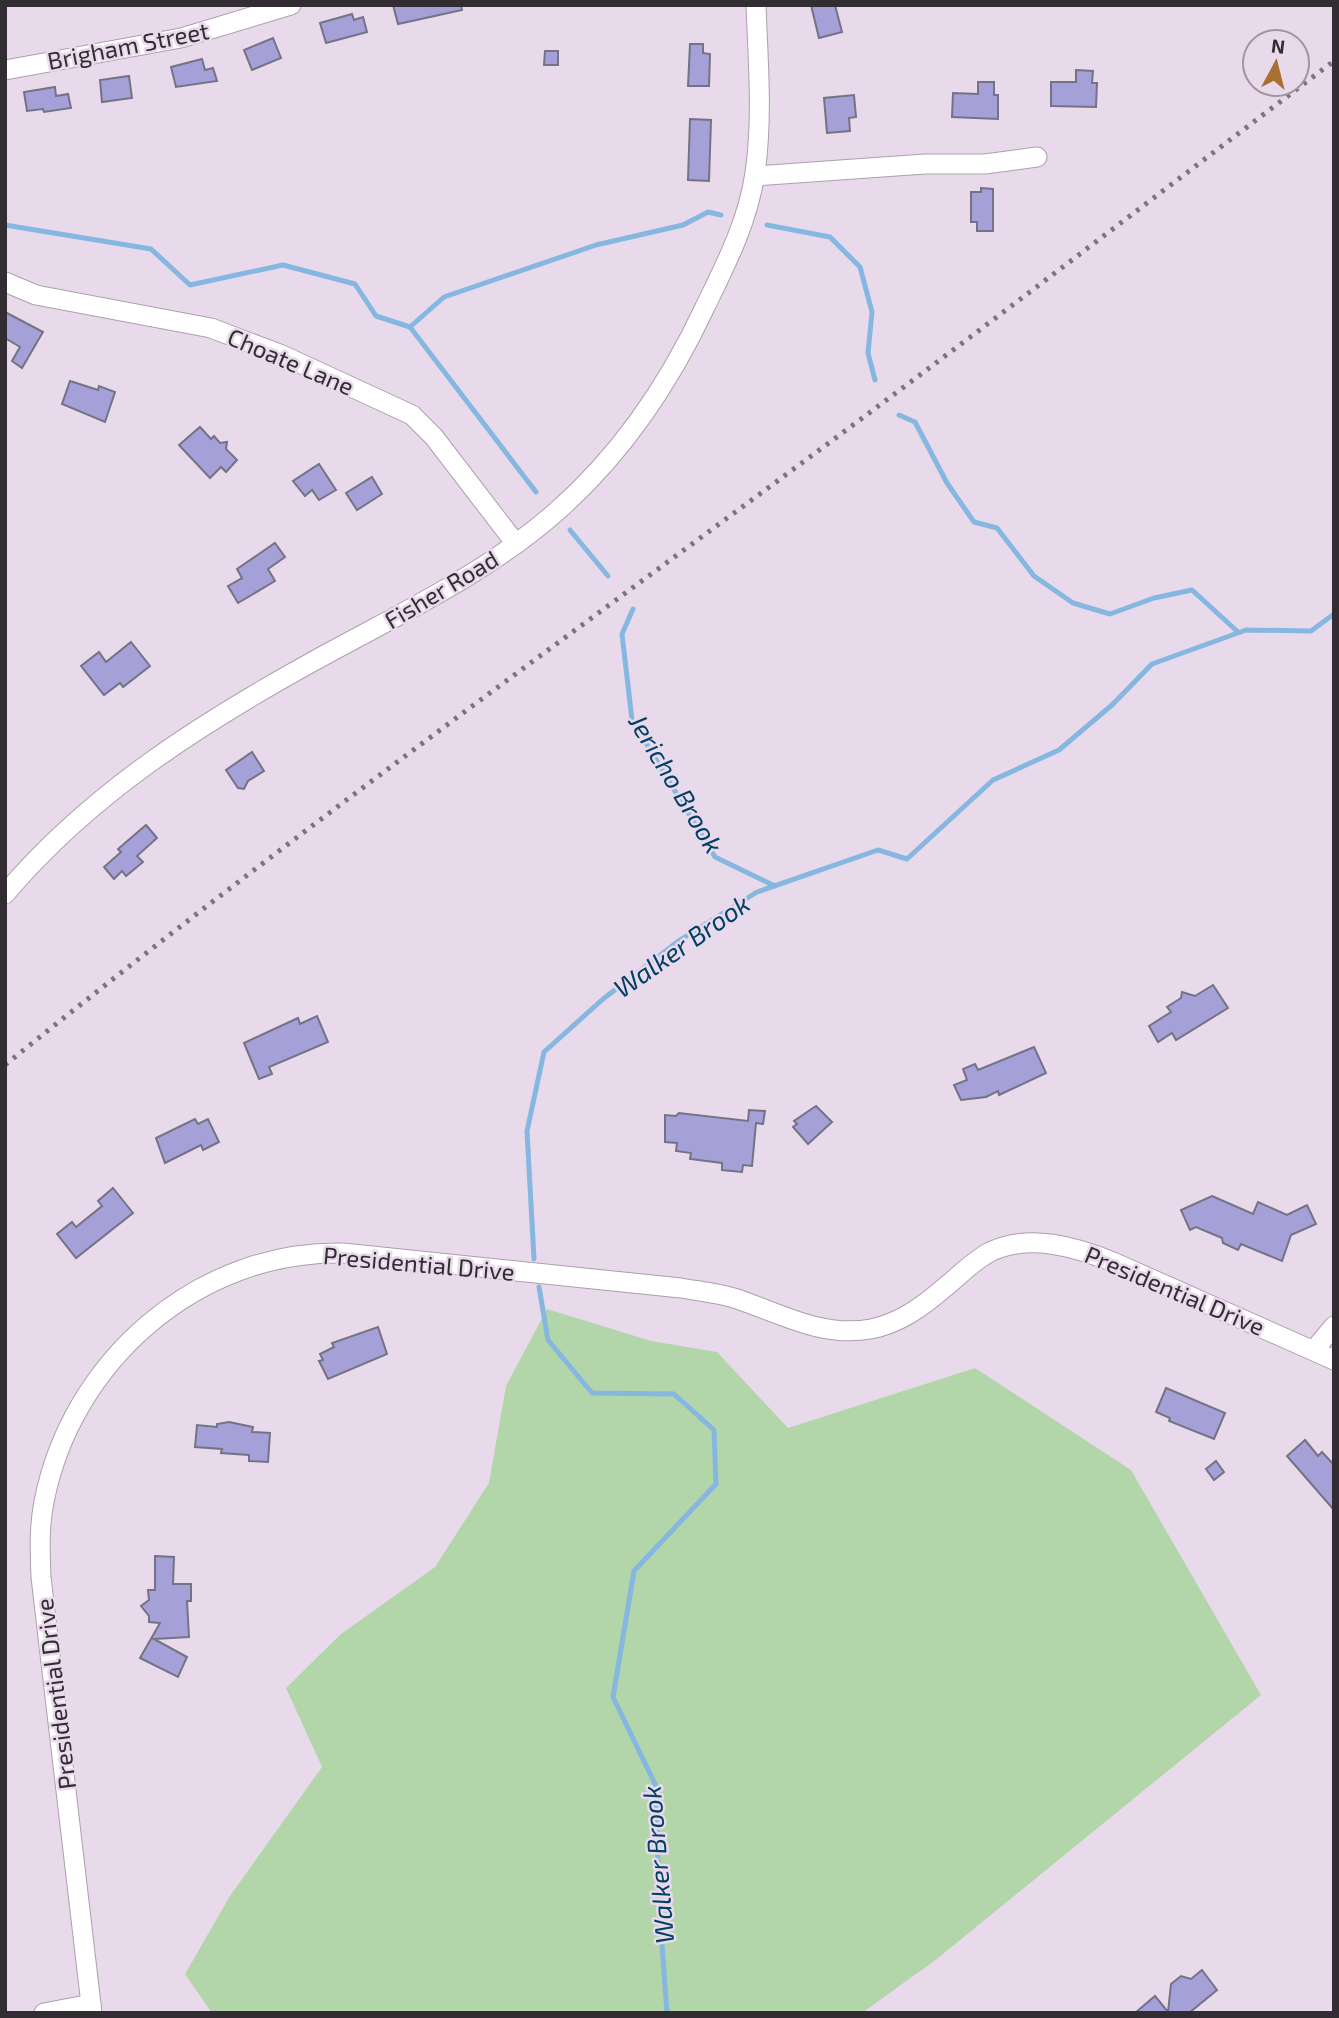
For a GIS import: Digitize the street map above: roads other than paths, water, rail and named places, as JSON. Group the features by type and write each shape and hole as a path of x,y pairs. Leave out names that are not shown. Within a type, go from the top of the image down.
{"street":[{"name":"Brigham Street","path":"5,70 181,38 291,5"},
{"name":"Fisher Road","path":"5,894 84,812 131,774 184,737 311,662 436,596 516,544 556,512 632,432 694,331 742,229 755,176 759,112 756,5"},
{"path":"755,176 925,164 985,164 1037,157"},
{"name":"Choate Lane","path":"5,282 36,295 211,328 282,355 412,415 434,437 516,544"},
{"name":"Presidential Drive","path":"92,2009 41,1577 43,1504 63,1439 97,1377 127,1342 194,1290 273,1260 316,1252 343,1253 681,1288 731,1297 817,1329 841,1332 896,1322 925,1304 990,1252 1009,1246 1038,1243 1091,1253 1334,1360"},
{"path":"1314,1350 1334,1326"},
{"path":"44,2013 92,2009"}],"waterway":[{"name":"Jericho Brook","path":"5,225 151,249 190,285 283,265 355,284 376,316 410,327 444,297 596,245 683,225 708,212 721,215"},
{"name":"Jericho Brook","path":"767,225 830,237 860,267 872,312 868,353 875,380"},
{"name":"Jericho Brook","path":"410,327 536,492"},
{"name":"Jericho Brook","path":"899,415 915,422 947,483 974,522 997,528 1034,576 1073,603 1110,614 1154,598 1192,590 1238,632"},
{"name":"Jericho Brook","path":"570,530 608,576"},
{"name":"Jericho Brook","path":"633,609 622,634 632,720 715,857 775,886"},
{"name":"Walker Brook","path":"534,1259 527,1131 544,1052 603,999 680,940 757,892 878,850 907,859 993,780 1059,750 1112,705 1152,664 1246,630 1311,631 1334,614"},
{"name":"Walker Brook","path":"539,1287 548,1340 592,1393 674,1394 714,1430 716,1484 634,1571 613,1697 656,1786 659,1905 667,2013"}],"railway":[{"path":"5,1065 320,820 913,380 1334,61"}]}
